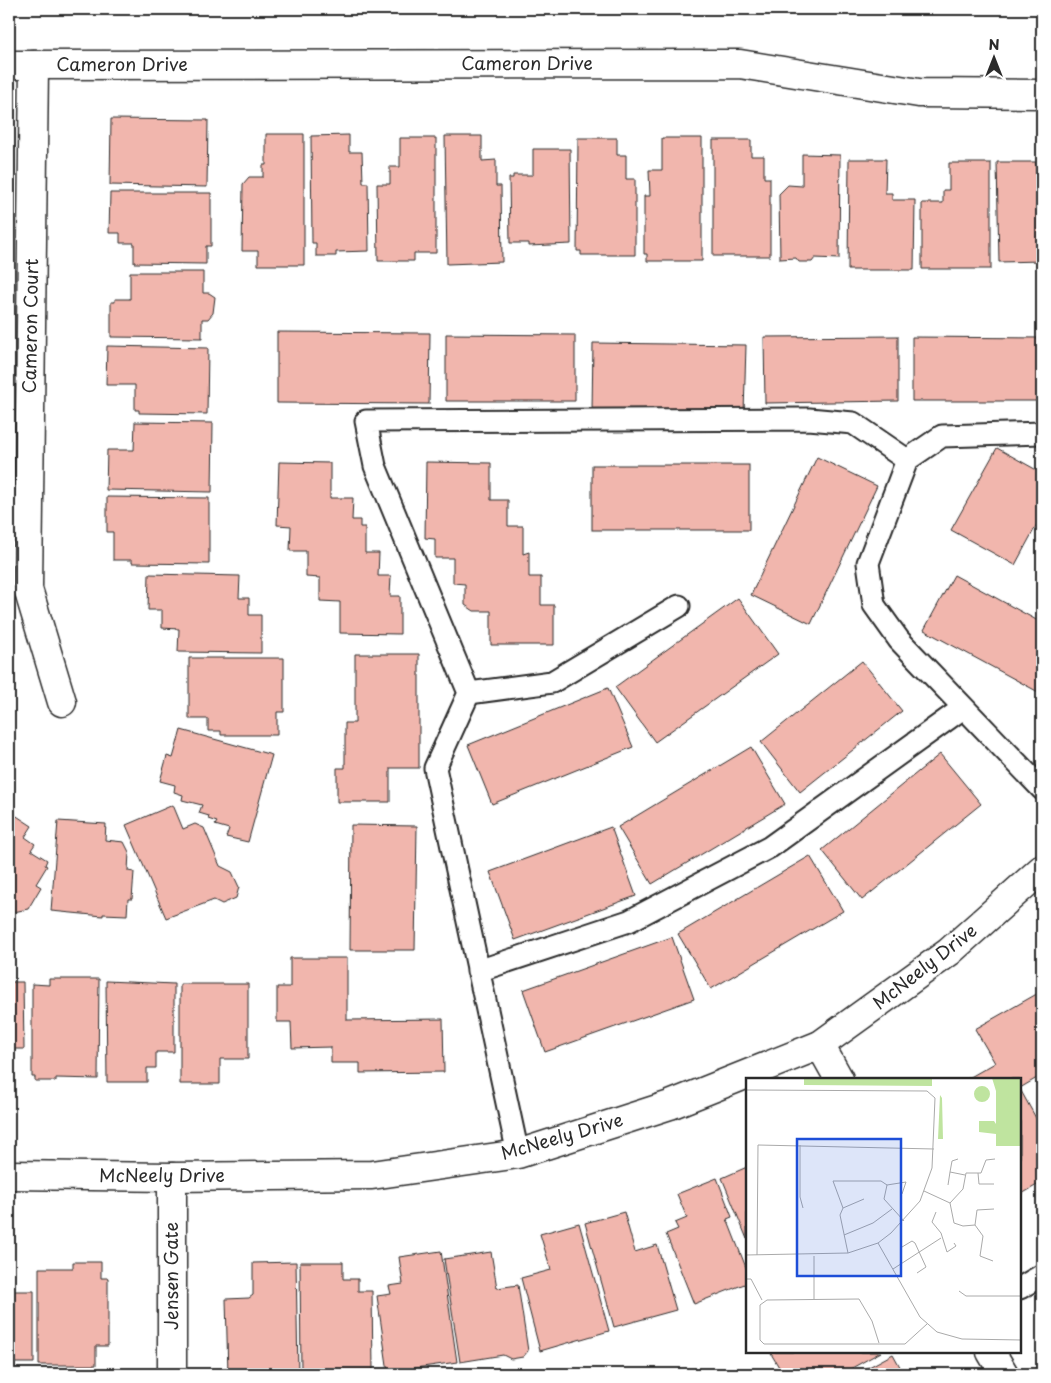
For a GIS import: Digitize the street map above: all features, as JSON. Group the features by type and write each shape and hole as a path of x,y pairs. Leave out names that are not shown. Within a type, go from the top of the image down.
{"street":[{"name":"Cameron Drive","path":"21,65 740,64 919,93 1042,94"},
{"name":"Cameron Court","path":"21,65 28,588 62,702"},
{"name":"McNeely Drive","path":"9,1175 172,1177 372,1174 518,1154 670,1105 820,1046 949,952 1042,869"},
{"path":"820,1046 838,1078"},
{"name":"Jensen Gate","path":"172,1177 172,1374"},
{"path":"992,1353 1004,1374"}],"lane":[{"path":"518,1154 435,768 469,694 375,466 366,421 809,419 853,423 907,460"},
{"path":"1042,433 942,436 907,460 868,563 874,605 899,640 1042,790"},
{"path":"469,694 552,682 679,606"},
{"path":"478,971 629,921 770,847 963,708"},
{"path":"1021,1287 1042,1275"}],"building":[{"path":"111,119 208,120 207,187 110,185"},
{"path":"266,134 304,134 304,265 258,265 258,251 242,251 243,184 249,177 263,177 263,165 266,165"},
{"path":"349,135 349,152 362,152 363,183 368,183 369,251 336,252 336,256 316,256 316,243 312,243 311,136"},
{"path":"445,136 482,136 482,161 496,160 496,186 501,186 502,262 447,264"},
{"path":"400,138 436,138 436,253 414,253 414,261 378,261 377,184 390,184 390,167 400,167"},
{"path":"578,138 617,138 617,155 626,155 626,179 635,179 635,255 581,255 581,251 577,251"},
{"path":"662,138 702,138 702,261 647,261 647,254 644,254 644,196 650,196 649,170 662,170"},
{"path":"713,140 751,140 751,156 764,156 764,178 770,178 770,256 713,256"},
{"path":"533,149 570,149 571,244 529,246 529,243 510,243 509,178 513,178 513,175 533,175"},
{"path":"802,154 840,155 839,259 815,258 812,262 799,262 796,258 780,259 779,194 788,185 802,186"},
{"path":"849,159 886,159 885,193 892,193 892,200 915,200 914,270 848,270"},
{"path":"997,162 1036,162 1036,190 1042,190 1042,261 999,262"},
{"path":"949,163 991,163 991,269 922,269 922,203 943,203 943,190 949,190"},
{"path":"110,193 211,193 211,246 206,246 206,264 134,263 134,243 120,243 120,233 109,233"},
{"path":"130,272 203,272 203,293 209,293 215,297 213,313 208,319 202,319 202,338 111,337 111,302 115,302 115,299 130,299"},
{"path":"277,332 430,333 429,404 277,403"},
{"path":"446,334 575,335 575,401 446,401"},
{"path":"898,336 898,401 765,403 764,337"},
{"path":"912,337 1042,338 1042,401 912,401"},
{"path":"593,343 746,345 744,413 592,411"},
{"path":"107,346 208,348 207,414 139,413 139,410 135,410 135,385 106,385"},
{"path":"135,422 213,423 212,492 106,490 107,450 134,450"},
{"path":"997,448 1042,473 1042,515 1015,565 951,530"},
{"path":"817,457 877,486 811,624 751,595"},
{"path":"279,462 330,463 330,498 353,498 352,520 360,520 360,527 365,527 365,553 379,553 378,576 391,576 390,596 400,596 400,634 340,633 340,602 320,601 320,578 306,577 306,551 290,551 291,526 277,525"},
{"path":"426,462 491,463 491,500 508,500 508,526 523,526 523,554 529,552 529,577 541,577 541,605 554,605 554,645 491,645 491,611 474,611 465,605 465,584 453,583 453,558 435,558 435,539 425,538"},
{"path":"592,465 749,465 749,530 592,530"},
{"path":"107,497 209,498 209,564 132,563 132,560 113,560 113,532 107,532"},
{"path":"149,574 240,576 239,598 249,598 249,615 261,615 261,653 178,652 179,629 162,628 162,610 148,610"},
{"path":"954,575 1042,623 1042,694 924,630"},
{"path":"738,598 778,654 655,742 615,687"},
{"path":"355,654 419,654 419,768 390,768 390,802 337,802 337,768 345,768 345,723 355,723"},
{"path":"189,658 284,658 284,712 277,712 277,735 221,735 221,731 208,731 208,719 189,719"},
{"path":"862,661 902,711 800,792 761,742"},
{"path":"608,688 633,747 492,804 468,745"},
{"path":"181,730 272,755 248,842 226,837 229,829 215,825 217,822 208,819 209,816 199,813 202,805 182,800 183,795 174,792 175,785 160,781 167,756 173,758"},
{"path":"751,747 785,804 652,884 618,827"},
{"path":"940,754 981,804 862,900 822,850"},
{"path":"173,805 183,829 195,824 204,828 220,866 232,872 239,887 236,898 222,904 214,900 166,918 126,825"},
{"path":"9,811 32,826 25,837 35,844 31,850 47,860 45,865 47,866 36,884 41,887 28,909 9,913"},
{"path":"58,821 106,824 105,840 124,842 129,852 128,871 134,872 132,899 128,899 127,915 103,914 103,916 51,911"},
{"path":"351,825 417,826 415,950 350,950"},
{"path":"611,827 636,896 515,940 490,872"},
{"path":"810,856 843,911 711,989 678,934"},
{"path":"672,937 694,999 545,1052 523,990"},
{"path":"290,958 347,958 347,1020 443,1019 444,1072 360,1073 360,1063 331,1063 331,1047 292,1048 291,1022 277,1022 277,987 290,987"},
{"path":"49,979 99,979 98,1079 56,1078 56,1081 35,1081 35,1077 32,1077 32,984 49,985"},
{"path":"106,981 174,984 174,1052 156,1052 156,1068 147,1068 147,1082 107,1082"},
{"path":"9,982 23,982 24,1049 9,1049"},
{"path":"180,984 248,984 248,1059 220,1059 220,1084 180,1084"},
{"path":"1042,991 1042,1075 1021,1087 1021,1078 969,1078 995,1063 975,1029"},
{"path":"1021,1091 1042,1129 1042,1189 1037,1185 1021,1194"},
{"path":"746,1167 746,1237 722,1178"},
{"path":"717,1178 732,1217 727,1219 746,1267 746,1283 694,1304 666,1234 678,1229 675,1223 687,1218 677,1194"},
{"path":"624,1212 635,1252 657,1245 676,1310 614,1327 585,1223"},
{"path":"579,1223 609,1331 540,1351 521,1278 551,1270 540,1234"},
{"path":"441,1251 457,1362 388,1372 377,1296 391,1294 389,1286 403,1284 399,1257"},
{"path":"491,1252 497,1288 518,1285 528,1351 523,1357 511,1359 503,1355 460,1362 444,1259"},
{"path":"73,1262 101,1262 101,1278 108,1278 108,1346 96,1346 96,1365 39,1365 39,1268 73,1268"},
{"path":"296,1262 298,1374 228,1374 226,1299 249,1298 253,1295 253,1263"},
{"path":"300,1262 343,1262 343,1279 358,1279 358,1291 372,1291 373,1370 301,1372"},
{"path":"9,1291 34,1291 34,1363 9,1363"},
{"path":"771,1353 879,1353 841,1374 783,1374"},
{"path":"893,1354 904,1374 856,1374"}]}
